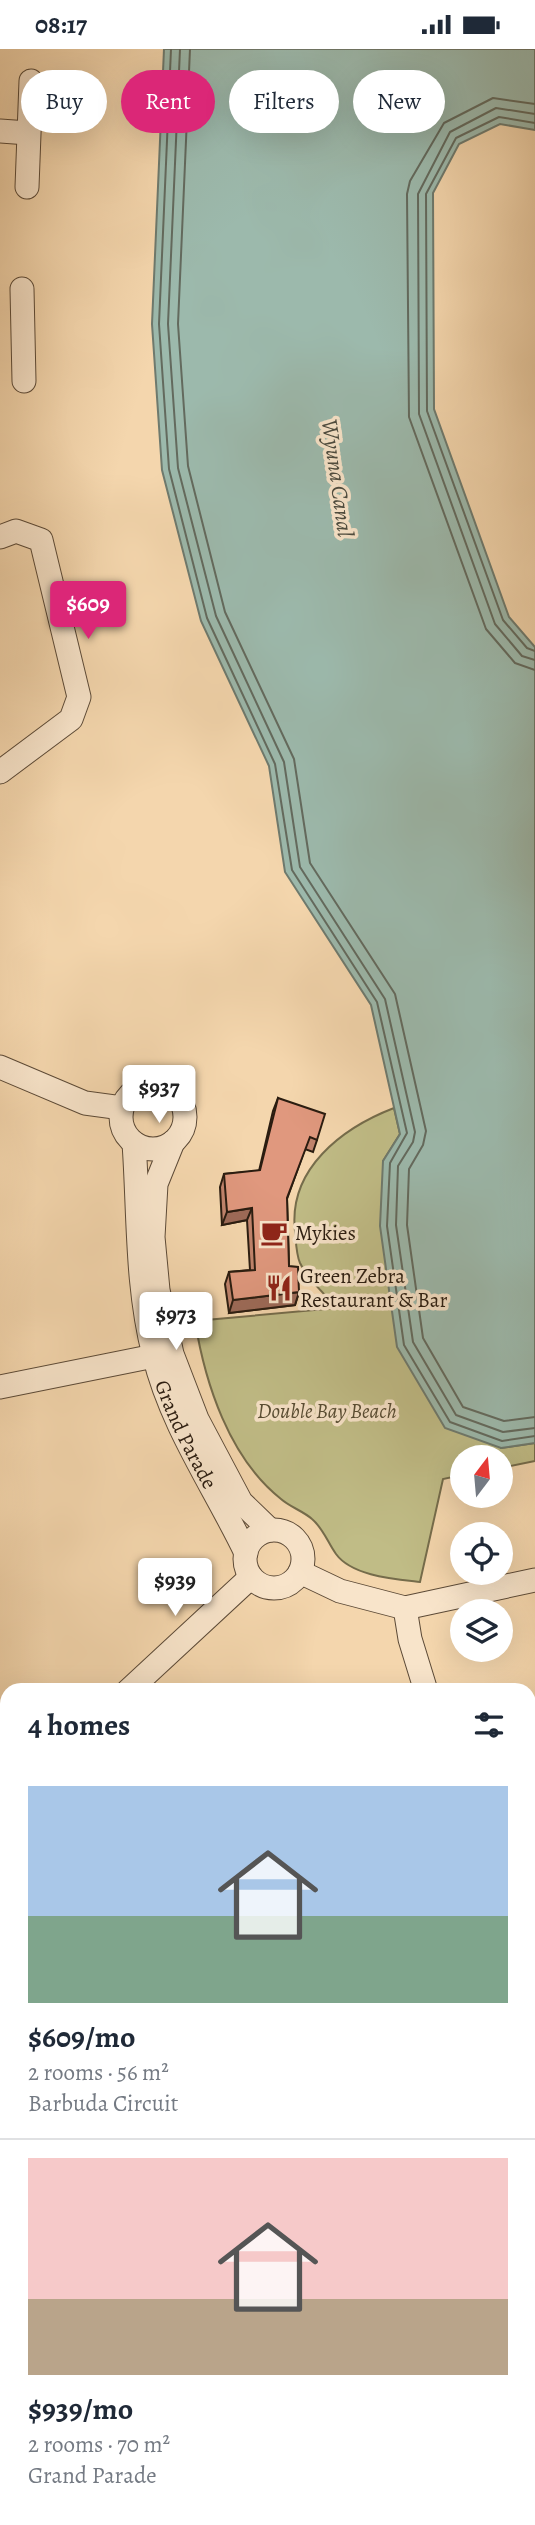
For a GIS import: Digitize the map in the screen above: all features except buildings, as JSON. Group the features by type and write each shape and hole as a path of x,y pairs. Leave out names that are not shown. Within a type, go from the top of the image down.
{"street":[{"path":"0,131 21,132"},
{"path":"27,187 28,133"},
{"path":"22,289 10,328 24,381"},
{"path":"0,537 16,531 41,540 79,697 71,719 0,772"},
{"path":"0,1067 85,1103 122,1108"},
{"path":"156,1085 176,1094 185,1113 185,1124 173,1142 154,1149 134,1143 123,1127 122,1108 135,1090 156,1085"},
{"name":"Grand Parade","path":"173,1142 156,1184 153,1237 159,1290 172,1354 197,1419 241,1502 270,1530"},
{"name":"Grand Parade","path":"134,1143 136,1235 154,1356 180,1425 246,1553"},
{"path":"1,1383 154,1356"},
{"path":"270,1530 286,1532 298,1542 303,1557 300,1572 286,1585 268,1587 251,1577 246,1553 254,1538 270,1530"},
{"path":"300,1572 340,1591 405,1608 535,1580"},
{"path":"137,1683 251,1577"},
{"path":"405,1608 410,1639 424,1683"}],"green space":[{"name":"Double Bay Beach","path":"394,1108 400,1134 383,1161 500,1445 450,1445 450,1478 443,1479 420,1582 374,1575 352,1567 336,1554 316,1523 285,1502 263,1482 247,1463 222,1418 205,1369 195,1321 337,1308 308,1276 299,1259 295,1209 300,1188 322,1154 338,1139 375,1116"},
{"name":"Double Bay Beach","path":"535,1443 535,1461 513,1466 513,1446"}],"water":[{"name":"Wyuna Canal","path":"164,49 535,49 535,130 500,124 459,144 433,193 434,409 509,617 535,647 535,1443 513,1446 493,1445 445,1428 397,1347 380,1226 383,1161 400,1134 371,1005 285,872 269,766 201,621 162,470 152,324 160,133 215,133 215,70 163,70"}],"place":[{"name":"Mykies","path":"274,1233"},
{"name":"Green Zebra Restaurant & Bar","path":"279,1288"}]}
